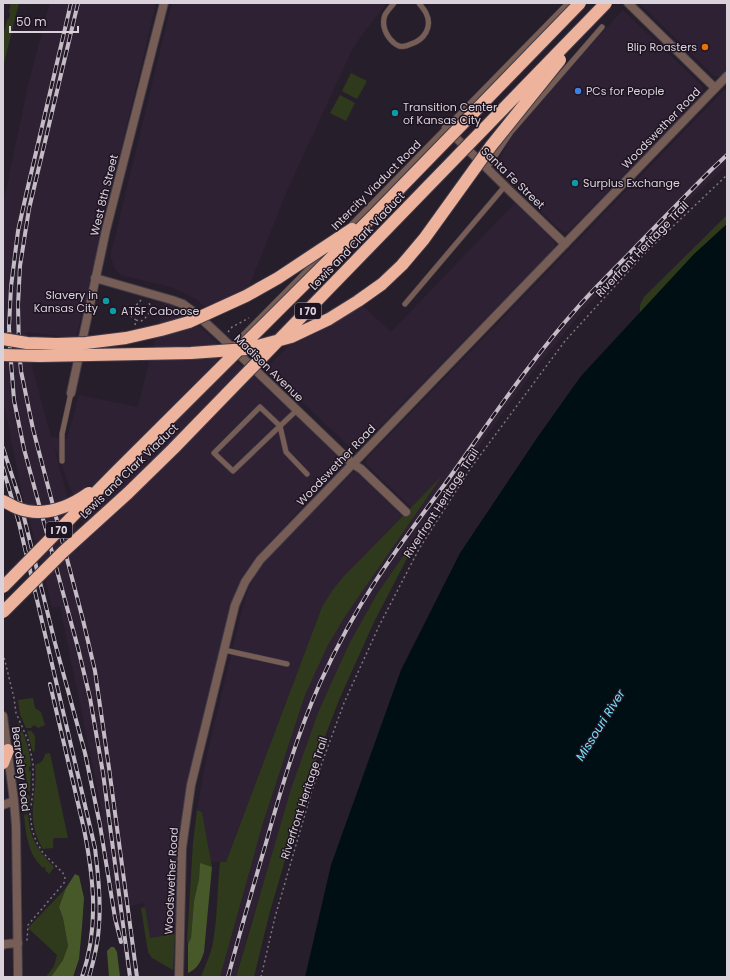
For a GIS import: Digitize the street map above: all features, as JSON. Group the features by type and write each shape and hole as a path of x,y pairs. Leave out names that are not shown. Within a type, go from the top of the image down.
{"highway":[{"name":"Lewis and Clark Viaduct","path":"375,214 580,3"},
{"name":"Lewis and Clark Viaduct","path":"3,612 63,552 128,493 173,449 606,3"},
{"path":"3,355 40,356 191,353 247,349 291,337 329,319 358,302 382,284 402,265 424,238 491,146 606,3"},
{"path":"3,339 27,343 86,343 126,338 189,322 246,296 278,278 375,214"},
{"name":"I 70","path":"3,587 375,214"},
{"path":"3,501 23,510 49,512 66,506 81,498 115,473"},
{"path":"3,763 8,750"}],"street":[{"name":"West 8th Street","path":"71,393 95,278 164,3"},
{"path":"628,3 715,88"},
{"name":"Woodswether Road","path":"178,977 182,848 191,785 234,605 251,572 260,560 727,76"},
{"name":"Santa Fe Street","path":"446,128 565,244"},
{"name":"Madison Avenue","path":"95,278 172,300 183,304 195,313 353,464 361,469 406,512"},
{"name":"Beardsley Road","path":"3,716 16,826 18,977"},
{"path":"3,805 14,800"},
{"path":"3,944 18,944"}],"lane":[{"path":"394,3 385,15 383,24 389,39 398,46 406,46 417,42 427,31 428,22 426,13 419,3"},
{"name":"Intercity Viaduct Road","path":"231,347 568,3"},
{"path":"487,168 511,132 602,27"},
{"path":"405,304 505,186"},
{"path":"62,461 62,434 71,393"},
{"path":"297,410 280,426 233,471 214,453 260,407 280,426 286,452 307,474"},
{"path":"224,650 287,664"}],"path":[{"name":"Riverfront Heritage Trail","path":"260,977 274,917 312,790 344,703 379,626 419,549 470,469 565,341 646,252 727,175"},
{"path":"141,300 130,312 131,316 141,322 149,313 151,308 149,302"},
{"path":"134,330 136,320"},
{"path":"3,653 14,698 16,713 28,740 32,763 33,791 30,814 32,829 36,841 43,853 63,873 65,878 64,883 28,925 27,947"}],"shaded area":[{"path":"50,3 156,3 76,338 26,332 32,366 51,437 67,439 79,395 138,407 164,303 173,306 188,316 337,455 340,461 339,468 254,559 237,588 232,604 180,845 175,934 149,938 144,903 119,908 121,923 119,923 101,814 102,812 60,606 52,608 21,489 4,404 3,205 29,81","holes":["53,443 85,527 78,554 76,529"]},
{"path":"173,3 387,3 361,36 351,52 286,193 248,289 206,308 196,299 178,290 124,276 115,269 111,258 170,10"},
{"path":"639,3 727,3 727,71 720,76 714,76"},
{"path":"623,10 702,86 703,91 700,97 571,229 564,232 559,229 496,167 515,132 568,69"},
{"path":"727,87 727,165 684,205 585,308 531,374 460,473 377,594 350,642 333,679 251,922 236,977 220,977 263,823 305,695 328,645 346,615 440,479 412,508 367,465 367,458"},
{"path":"515,203 554,241 554,248 359,448 354,449 350,447 266,368 291,344 337,322 362,305 391,332"},
{"path":"354,472 357,472 402,516 343,577 322,607 226,862 211,862 202,812 197,810 207,755 248,590 255,576 272,554"}],"green space":[{"path":"11,3 19,3 3,67 3,36 10,14"},
{"path":"351,73 367,81 357,99 342,91"},
{"path":"340,95 355,103 346,121 330,113"},
{"path":"727,215 727,224 694,255 640,313 640,305 644,297"},
{"path":"460,473 414,545 374,622 339,700 308,781 269,915 254,977 236,977 291,789 318,713 333,679 350,642 377,594"},
{"path":"442,476 346,615 328,645 305,695 263,823 220,977 201,977 213,942 216,922 220,862 226,862 322,607 343,577"},
{"path":"33,698 35,708 41,712 45,725 38,728 34,725 31,728 26,728 20,714 18,700"},
{"path":"18,721 30,754 30,791 28,791"},
{"path":"27,731 31,731 34,735 35,750 33,752"},
{"path":"50,753 68,838 54,838 53,848 43,849 37,838 33,817 35,765 42,761 45,754"},
{"path":"25,794 30,796 28,812 23,813 21,802"},
{"path":"197,810 202,812 212,867 200,864 199,879 194,901 191,938 188,944 193,842"},
{"path":"28,814 32,837 43,855 54,867 49,874 44,867 43,868 38,863 31,850 27,837 24,815"},
{"path":"200,863 212,867 204,952 198,965 188,973 188,944 191,938 194,901 199,879"},
{"path":"75,874 79,876 84,898 79,959 73,977 51,977 63,960 68,946 63,918 59,907 66,888"},
{"path":"66,888 59,907 63,918 68,946 63,960 51,977 46,977 54,966 57,955 28,928"},
{"path":"145,907 150,938 175,934 173,970 152,958 148,952 141,908"},
{"path":"111,947 114,947 117,952 120,977 109,977 107,951"}],"water":[{"name":"Missouri River","path":"727,224 726,977 305,977 331,865 401,670 460,553 539,435 581,376 694,254"}],"railway":[{"path":"71,3 18,231 11,287 9,327 10,349 14,400 24,449 78,648 90,698 103,773 130,977"},
{"path":"78,3 29,209 20,266 18,305 19,349 21,371 33,429 95,671 137,977"},
{"path":"228,977 297,742 320,683 360,606 383,569 409,532 509,394 560,328 601,282 727,155"},
{"path":"3,448 19,497 55,643 85,753 100,825 115,918 121,942"},
{"path":"3,468 19,523 95,848 100,916 97,945 89,977"},
{"path":"50,684 84,829 92,885 93,922 91,940 82,977"}],"place":[{"name":"Blip Roasters","path":"705,47"},
{"name":"PCs for People","path":"578,91"},
{"name":"Transition Center of Kansas City","path":"395,113"},
{"name":"Surplus Exchange","path":"575,183"},
{"name":"Slavery in Kansas City","path":"106,301"},
{"name":"ATSF Caboose","path":"113,311"}]}
